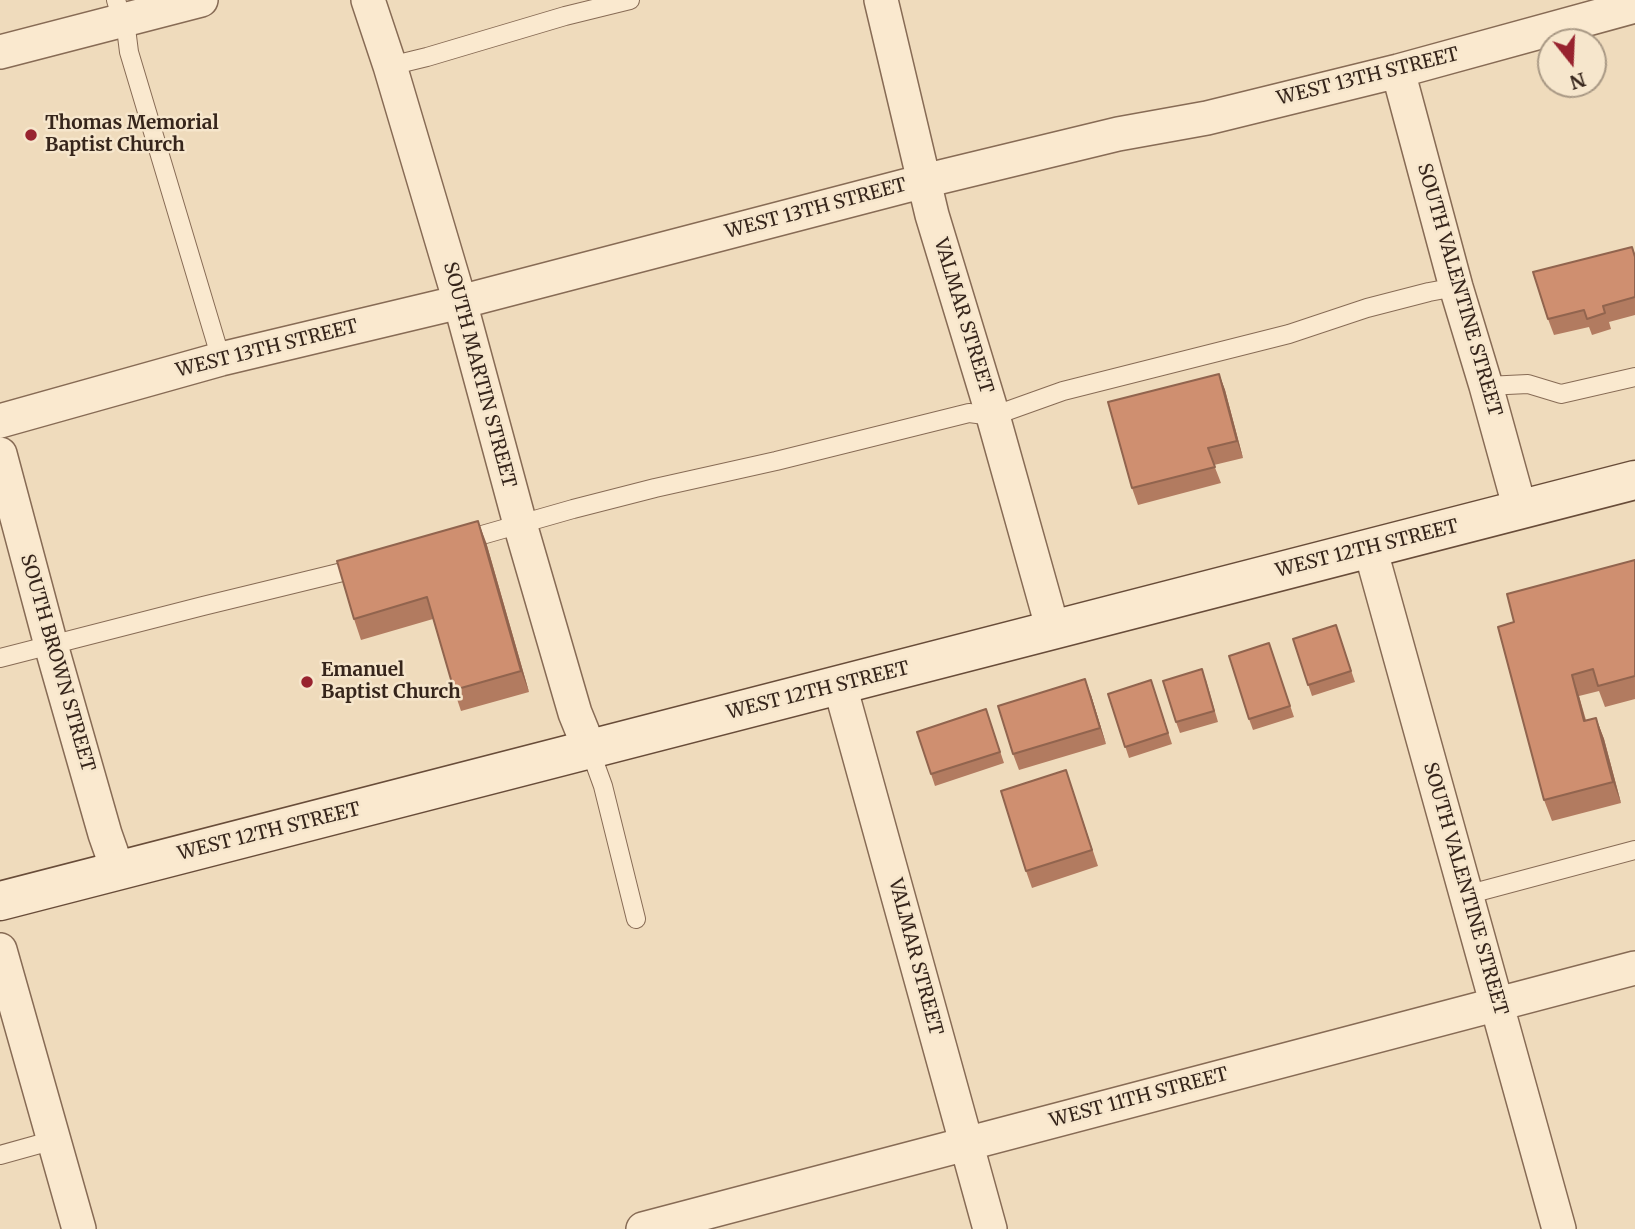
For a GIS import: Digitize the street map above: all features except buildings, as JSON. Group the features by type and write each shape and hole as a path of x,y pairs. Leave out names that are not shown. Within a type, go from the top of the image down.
{"main road":[{"name":"WEST 12TH STREET","path":"0,901 1635,480"}],"street":[{"path":"0,52 119,10 201,0"},
{"name":"SOUTH MARTIN STREET","path":"368,0 460,302 575,713 590,750"},
{"name":"VALMAR STREET","path":"881,0 932,215 993,415 1053,630"},
{"name":"WEST 13TH STREET","path":"0,421 221,359 460,302 924,181 1118,134 1207,118 1398,71 1635,6"},
{"name":"SOUTH VALENTINE STREET","path":"1398,71 1520,509"},
{"name":"SOUTH BROWN STREET","path":"0,454 51,645 118,871"},
{"name":"SOUTH VALENTINE STREET","path":"1370,548 1559,1229"},
{"name":"VALMAR STREET","path":"840,686 990,1229"},
{"path":"0,950 79,1229"},
{"name":"WEST 11TH STREET","path":"643,1229 1635,968"}],"lane":[{"path":"390,66 630,0"},
{"path":"119,10 129,52 221,359"},
{"path":"440,547 654,488 969,414 993,415 1063,391 1289,334 1416,295 1456,287"},
{"path":"1486,386 1528,384 1561,394 1635,377"},
{"path":"0,658 376,564"},
{"path":"590,750 603,786 636,919"},
{"path":"1466,895 1635,850"},
{"path":"0,1155 54,1140"}],"place":[{"name":"Thomas Memorial Baptist Church","path":"31,135"},
{"name":"Emanuel Baptist Church","path":"307,682"}]}
